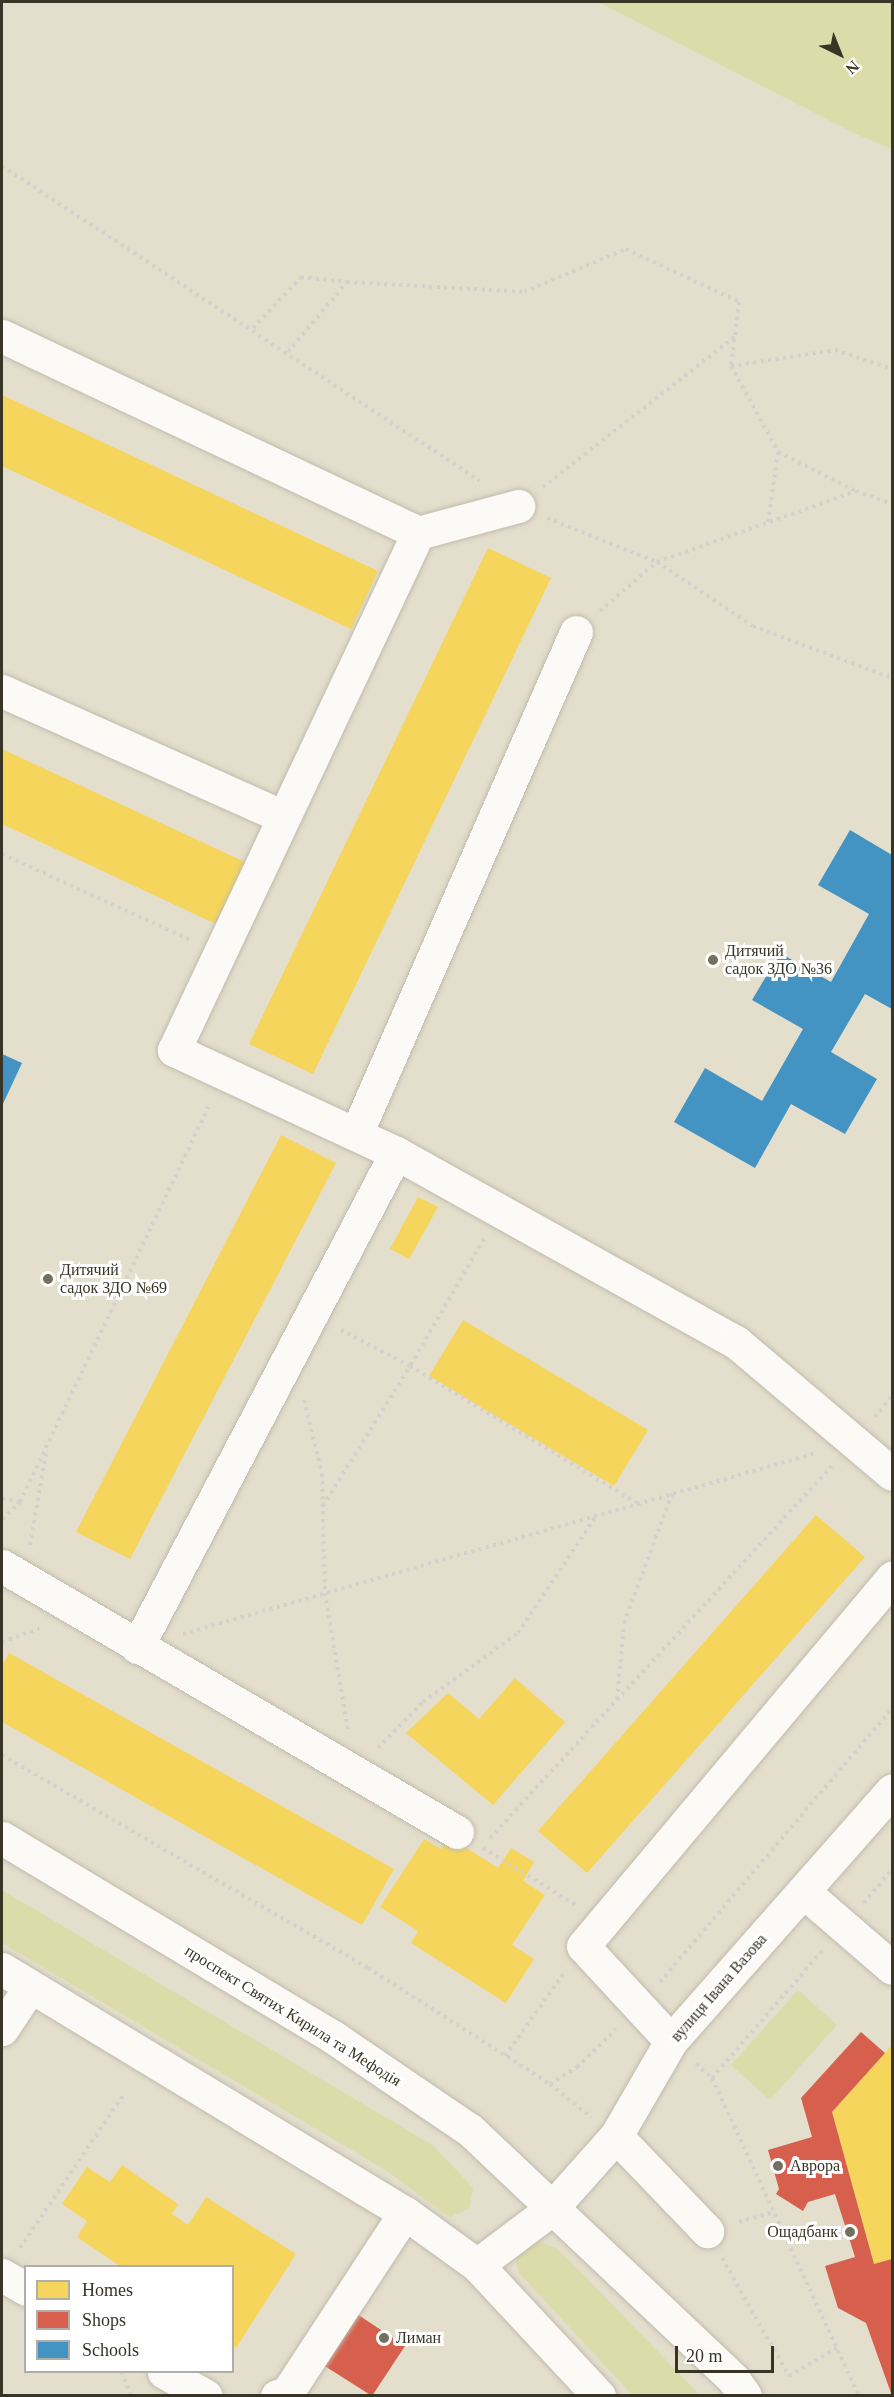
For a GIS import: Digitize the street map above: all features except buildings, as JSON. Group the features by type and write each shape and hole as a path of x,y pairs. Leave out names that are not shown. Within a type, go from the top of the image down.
{"street":[{"path":"2,336 418,533 518,506"},
{"path":"418,533 282,816 174,1050 396,1153 736,1342 892,1474"},
{"path":"356,1134 576,632"},
{"path":"2,691 282,816"},
{"path":"137,1647 396,1153"},
{"path":"15,1558 137,1647 469,1840"},
{"path":"671,2041 639,2007 592,1933 892,1578"},
{"name":"вулиця Івана Вазова","path":"477,2265 550,2210 616,2136 671,2041 892,1790"},
{"name":"проспект Святих Кирила та Мефодія","path":"2,1838 342,2043 470,2130 550,2210 735,2380 745,2396"},
{"path":"804,1892 892,1968"},
{"path":"2,1970 405,2213 477,2265 599,2396"},
{"path":"2,2029 30,1987"},
{"path":"616,2136 707,2231"},
{"path":"284,2395 405,2213"},
{"path":"8,2265 24,2286"},
{"path":"166,2373 206,2396"}],"path":[{"path":"2,166 288,351 518,506 657,562 753,626 892,678"},
{"path":"253,328 301,278 524,292 626,249 739,302 731,366 778,452 856,491 892,504"},
{"path":"288,351 347,282"},
{"path":"518,506 734,337"},
{"path":"731,366 835,350 892,369"},
{"path":"768,522 778,452"},
{"path":"576,632 657,562 856,491"},
{"path":"2,854 219,953"},
{"path":"2,1519 20,1503 225,1074"},
{"path":"323,1506 410,1366 500,1211"},
{"path":"311,1315 410,1366 637,1504"},
{"path":"292,1351 322,1474 325,1593 354,1772"},
{"path":"137,1647 854,1442"},
{"path":"505,2055 592,1933 469,1840 617,1700 854,1442"},
{"path":"15,1558 46,1447"},
{"path":"617,1700 624,1623 672,1494"},
{"path":"2,1498 20,1503"},
{"path":"354,1772 423,1702 518,1633 596,1516"},
{"path":"550,2084 577,2067 639,2007 892,1708"},
{"path":"2,1755 368,1968 550,2084 616,2136"},
{"path":"712,2078 892,1869"},
{"path":"671,2041 712,2078 859,2396"},
{"path":"8,2265 124,2094"},
{"path":"707,2231 789,2376 837,2348"},
{"path":"121,2373 131,2396"}],"green space":[{"path":"598,2 892,2 892,149 858,135"},
{"path":"2,1890 434,2146 473,2188 469,2208 451,2217 442,2212 387,2171 2,1943"},
{"path":"798,1990 837,2025 770,2100 731,2065"},
{"path":"538,2242 557,2248 700,2395 632,2395 519,2273 516,2263 520,2249"}],"place":[{"name":"Дитячий садок ЗДО №36","path":"713,960"},
{"name":"Дитячий садок ЗДО №69","path":"48,1279"},
{"name":"Аврора","path":"778,2166"},
{"name":"Ощадбанк","path":"850,2232"},
{"name":"Лиман","path":"384,2338"}]}
